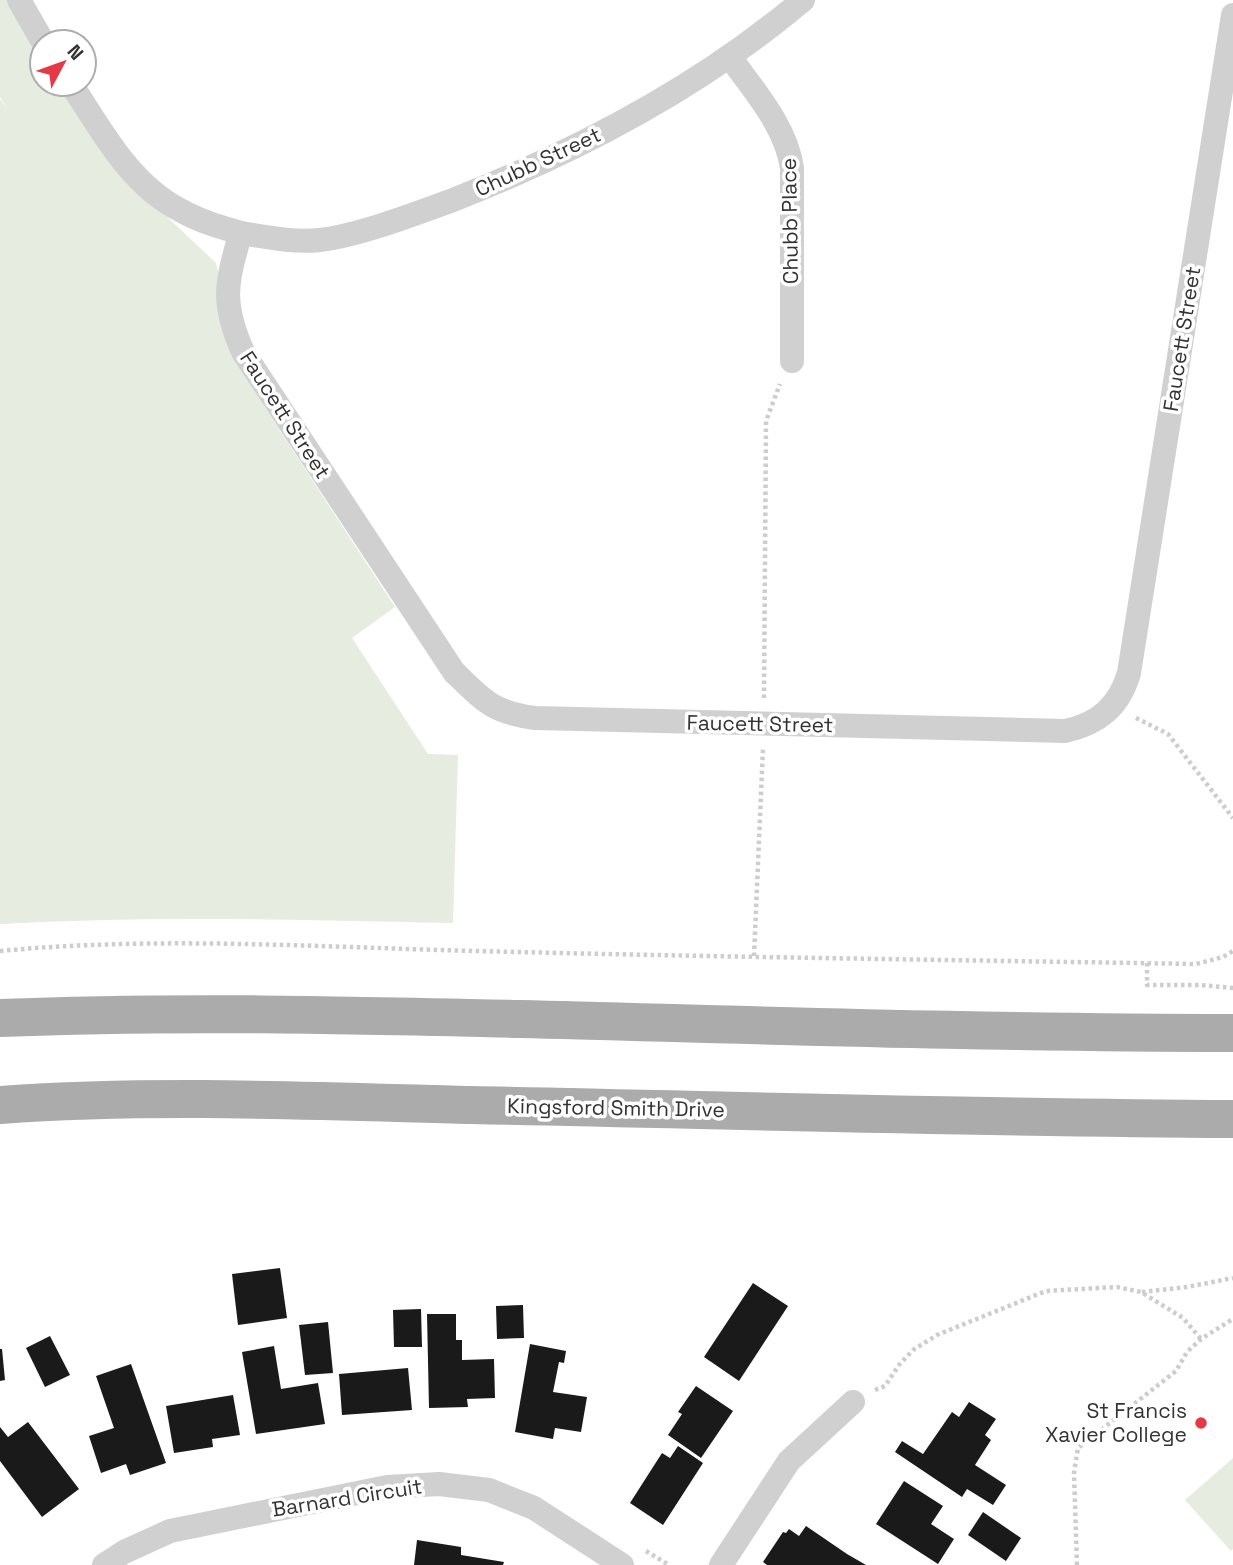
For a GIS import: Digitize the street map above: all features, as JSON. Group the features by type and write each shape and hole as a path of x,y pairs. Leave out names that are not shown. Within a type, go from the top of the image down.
{"main road":[{"path":"0,1018 100,1014 265,1013 1233,1033"},
{"name":"Kingsford Smith Drive","path":"0,1105 49,1101 245,1100 1066,1118 1233,1119"}],"street":[{"path":"19,0 33,28"},
{"name":"Chubb Street","path":"241,233 278,239 320,240 419,213 520,173 599,134 730,57 803,0"},
{"name":"Faucett Street","path":"241,233 231,264 227,297 231,326 243,352 454,672 488,705 510,715 535,718 1065,731 1084,727 1113,707 1129,673 1233,15"},
{"name":"Chubb Place","path":"730,57 780,129 789,148 792,168 792,361"},
{"path":"80,98 124,164 148,187 177,209 210,224 241,233"},
{"path":"721,1565 789,1461 853,1402"},
{"name":"Barnard Circuit","path":"104,1565 124,1552 170,1531 387,1487 439,1484 489,1490 534,1508 622,1565"}],"path":[{"path":"754,956 764,724 766,421 775,393 792,361"},
{"path":"1113,707 1168,734 1233,817"},
{"path":"0,951 64,945 269,943 459,950 1196,964 1223,957 1233,951"},
{"path":"1147,963 1147,985 1233,988"},
{"path":"1141,1292 1233,1278"},
{"path":"853,1402 885,1386 913,1350 937,1335 1046,1291 1117,1287 1141,1292 1183,1318 1201,1339"},
{"path":"1077,1565 1074,1474 1079,1448 1176,1371 1187,1352 1201,1339 1233,1319"}],"shaded area":[{"path":"0,0 8,0 29,28 28,98 79,98 146,197 216,263 247,380 395,607 352,638 428,754 458,755 453,923 170,919 0,924 0,99 7,108 0,97"},
{"path":"1233,1458 1233,1549 1231,1551 1185,1500"}],"building":[{"path":"280,1268 287,1318 238,1325 232,1274"},
{"path":"753,1283 788,1306 739,1381 704,1357"},
{"path":"523,1305 524,1338 497,1339 496,1306"},
{"path":"421,1309 422,1347 394,1347 393,1310"},
{"path":"427,1314 456,1314 456,1340 462,1340 462,1360 494,1359 495,1398 467,1399 468,1407 429,1408"},
{"path":"328,1322 333,1373 305,1375 299,1325"},
{"path":"50,1336 70,1375 45,1387 26,1348"},
{"path":"530,1344 566,1351 564,1363 559,1362 553,1392 587,1397 581,1432 555,1428 553,1439 515,1432"},
{"path":"274,1346 281,1389 318,1383 325,1424 256,1434 242,1352"},
{"path":"0,1349 5,1380 0,1381"},
{"path":"131,1364 166,1463 130,1475 126,1464 101,1473 89,1436 114,1428 96,1376"},
{"path":"408,1368 412,1410 342,1415 339,1374"},
{"path":"696,1386 733,1411 701,1458 668,1435 682,1414 678,1412"},
{"path":"233,1395 240,1435 212,1439 213,1447 174,1453 166,1406"},
{"path":"969,1402 996,1419 985,1435 991,1440 975,1465 1006,1485 993,1505 967,1489 962,1497 895,1452 902,1441 923,1454 952,1412 959,1417"},
{"path":"28,1422 79,1489 42,1517 0,1461 0,1427 8,1437"},
{"path":"678,1446 703,1463 663,1525 630,1503 662,1453 670,1458"},
{"path":"904,1481 943,1506 931,1524 954,1539 938,1564 876,1524"},
{"path":"983,1512 1021,1538 1006,1561 968,1535"},
{"path":"806,1526 866,1565 767,1565 763,1562 783,1532 786,1533 789,1529 799,1536"},
{"path":"417,1540 461,1547 461,1555 504,1562 503,1565 414,1565"}],"place":[{"name":"St Francis Xavier College","path":"1201,1423"}]}
